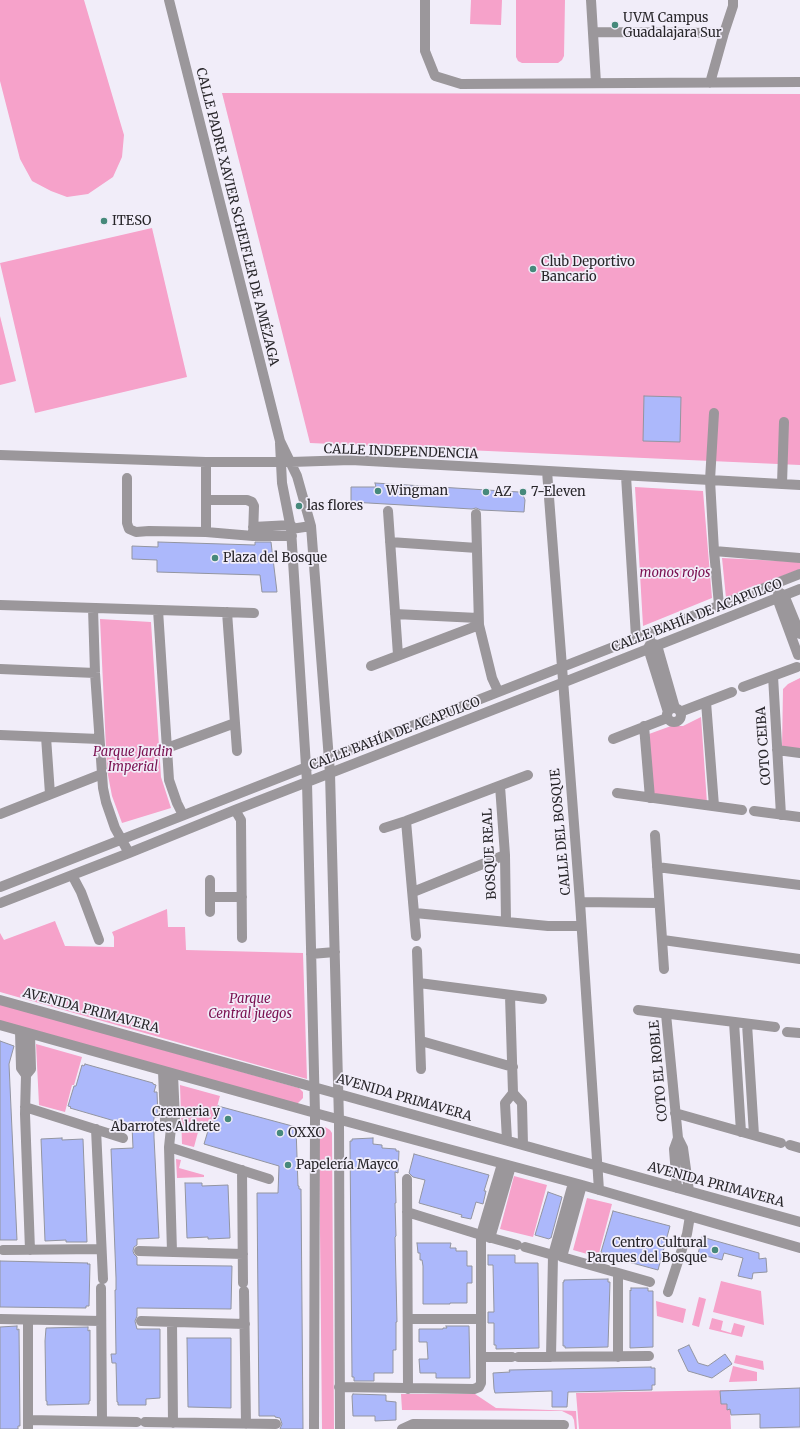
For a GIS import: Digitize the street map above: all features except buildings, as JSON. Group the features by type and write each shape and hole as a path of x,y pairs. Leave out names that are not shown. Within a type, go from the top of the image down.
{"street":[{"name":"CALLE PADRE XAVIER SCHEIFLER DE AMÉZAGA","path":"170,0 280,441 297,476 311,526 330,773 339,1120 340,1429"},
{"path":"425,0 425,51 435,76 461,84 800,82"},
{"path":"591,0 596,83"},
{"path":"710,82 733,6 733,0"},
{"path":"593,32 724,34"},
{"path":"714,413 710,480 719,605"},
{"path":"782,484 784,422"},
{"name":"CALLE PADRE XAVIER SCHEIFLER DE AMÉZAGA","path":"280,441 282,483 291,530 307,782 315,1114 314,1429"},
{"name":"CALLE INDEPENDENCIA","path":"0,455 206,462 351,460 800,485"},
{"path":"206,462 206,532"},
{"name":"CALLE DEL BOSQUE","path":"547,471 562,683 580,902 580,926 599,1190"},
{"path":"626,476 636,638"},
{"path":"127,478 127,523 129,529 136,532 291,530 311,526"},
{"path":"206,500 247,500 252,502 254,506 253,531"},
{"path":"388,511 398,655"},
{"path":"476,514 478,622 492,678 498,692"},
{"path":"390,542 477,548"},
{"path":"714,551 800,558"},
{"name":"CALLE BAHÍA DE ACAPULCO","path":"0,903 129,854 235,810 562,683 651,642 778,592 800,574"},
{"name":"CALLE BAHÍA DE ACAPULCO","path":"0,887 636,638 651,642 719,605 778,592 800,589"},
{"path":"778,592 800,634"},
{"path":"743,687 772,676 798,669 796,659 799,654 778,592"},
{"path":"0,605 254,613"},
{"path":"93,608 102,774 106,802 121,840 129,854"},
{"path":"158,610 169,780 171,789 183,815"},
{"path":"227,612 237,751"},
{"path":"395,614 478,622"},
{"path":"371,666 478,622"},
{"path":"651,642 672,712"},
{"path":"0,669 96,673"},
{"name":"COTO CEIBA","path":"772,676 781,815"},
{"path":"612,739 644,726 672,712 706,702 732,692"},
{"path":"706,702 714,806"},
{"path":"167,748 235,723"},
{"path":"644,726 650,798"},
{"path":"0,735 100,739"},
{"path":"46,737 50,794"},
{"path":"777,750 800,753"},
{"path":"0,814 102,774"},
{"name":"BOSQUE REAL","path":"384,828 528,775"},
{"name":"BOSQUE REAL","path":"500,786 505,855 506,922"},
{"path":"617,793 742,810"},
{"path":"235,810 241,820 242,938"},
{"path":"754,811 800,817"},
{"path":"406,821 416,936"},
{"path":"655,835 664,969"},
{"path":"413,892 505,855"},
{"path":"657,867 800,885"},
{"path":"72,875 81,892 99,940"},
{"path":"210,880 210,912"},
{"path":"210,897 242,897"},
{"path":"580,902 659,903"},
{"path":"415,913 548,926 580,926"},
{"path":"662,940 800,959"},
{"path":"417,951 422,1069"},
{"path":"311,954 335,952"},
{"path":"419,983 542,999"},
{"path":"510,996 513,1093 522,1103 524,1145"},
{"name":"AVENIDA PRIMAVERA","path":"0,1000 800,1222"},
{"path":"638,1010 666,1014"},
{"name":"COTO EL ROBLE","path":"689,1191 683,1148 678,1138 666,1014 774,1027"},
{"path":"734,1022 742,1132"},
{"path":"747,1024 754,1135"},
{"path":"0,1025 315,1114 599,1190 800,1248"},
{"path":"20,1031 21,1068 26,1075 25,1107 30,1250"},
{"path":"787,1032 800,1033"},
{"path":"26,1075 31,1069 30,1034"},
{"path":"421,1041 512,1067"},
{"path":"163,1071 165,1121 171,1128"},
{"path":"172,1252 169,1147 171,1128 175,1120 173,1074"},
{"path":"507,1140 505,1103 513,1093"},
{"path":"25,1107 123,1138"},
{"path":"675,1113 800,1148"},
{"path":"96,1129 102,1284 102,1421"},
{"name":"COTO EL ROBLE","path":"677,1188 674,1149 678,1138"},
{"path":"169,1147 269,1178"},
{"path":"340,1387 474,1389 479,1387 481,1383 481,1319 486,1236 506,1165"},
{"path":"242,1170 246,1424"},
{"path":"407,1179 408,1389"},
{"path":"552,1357 557,1256 577,1184"},
{"path":"407,1212 650,1282"},
{"path":"668,1292 687,1234 690,1216"},
{"path":"3,1250 101,1249"},
{"path":"139,1251 243,1254"},
{"path":"618,1273 618,1356"},
{"path":"0,1319 101,1320"},
{"path":"408,1319 481,1319"},
{"path":"28,1320 32,1425 102,1421 193,1426 276,1424"},
{"path":"141,1321 245,1324"},
{"path":"172,1322 179,1425"},
{"path":"481,1357 648,1356"},
{"path":"402,1429 413,1424 564,1426"}],"green space":[{"path":"0,0 84,0 124,135 122,157 113,177 88,194 67,197 51,191 32,181 20,159 0,81"},
{"path":"471,0 502,0 501,25 470,24"},
{"path":"516,0 565,0 564,56 558,63 522,63 518,61 516,57"},
{"name":"Club Deportivo Bancario","path":"222,93 800,94 800,465 310,443"},
{"path":"152,228 187,377 35,413 0,263"},
{"path":"0,316 16,381 0,385"},
{"name":"monos rojos","path":"635,487 703,491 712,598 643,626"},
{"path":"722,558 800,562 800,569 726,598"},
{"name":"Parque Jardin Imperial","path":"100,619 151,622 161,777 171,808 122,823 112,796 107,770"},
{"path":"800,678 800,751 782,749 783,689 788,684"},
{"path":"701,717 707,803 653,799 649,734 671,726 683,726"},
{"name":"Parque Central juegos","path":"167,909 168,927 185,927 186,950 303,953 307,1079 0,992 0,933 4,940 55,921 65,946 114,947 114,937 112,932"},
{"path":"0,1004 299,1088 303,1092 303,1098 295,1104 0,1021"},
{"path":"36,1044 82,1057 74,1085 72,1085 65,1112 39,1105"},
{"path":"180,1085 220,1096 212,1125 201,1121 194,1147 182,1144"},
{"path":"325,1127 332,1133 334,1429 322,1429 319,1133 320,1130"},
{"path":"176,1159 181,1160 179,1168 204,1175 204,1177 177,1178"},
{"path":"514,1176 547,1185 533,1237 500,1229"},
{"path":"587,1198 612,1204 598,1257 573,1250"},
{"path":"721,1281 761,1291 764,1325 713,1312"},
{"path":"699,1297 706,1299 699,1327 692,1325"},
{"path":"656,1301 686,1309 683,1323 657,1316"},
{"path":"712,1318 723,1321 721,1330 731,1333 734,1323 745,1326 742,1337 709,1329"},
{"path":"736,1355 763,1361 764,1370 734,1363"},
{"path":"733,1366 757,1372 757,1381 729,1382"},
{"path":"729,1390 731,1429 579,1429 576,1393"},
{"path":"401,1394 475,1394 496,1408 576,1411 577,1429 575,1429 572,1416 562,1411 402,1410"}],"place":[{"name":"UVM Campus Guadalajara Sur","path":"615,25"},
{"name":"ITESO","path":"104,221"},
{"name":"Club Deportivo Bancario","path":"533,269"},
{"name":"Wingman","path":"378,491"},
{"name":"AZ","path":"486,492"},
{"name":"7-Eleven","path":"523,492"},
{"name":"las flores","path":"299,506"},
{"name":"Plaza del Bosque","path":"215,558"},
{"name":"Cremeria y Abarrotes Aldrete","path":"228,1119"},
{"name":"OXXO","path":"280,1133"},
{"name":"Papelería Mayco","path":"288,1165"},
{"name":"Centro Cultural Parques del Bosque","path":"715,1250"}]}
